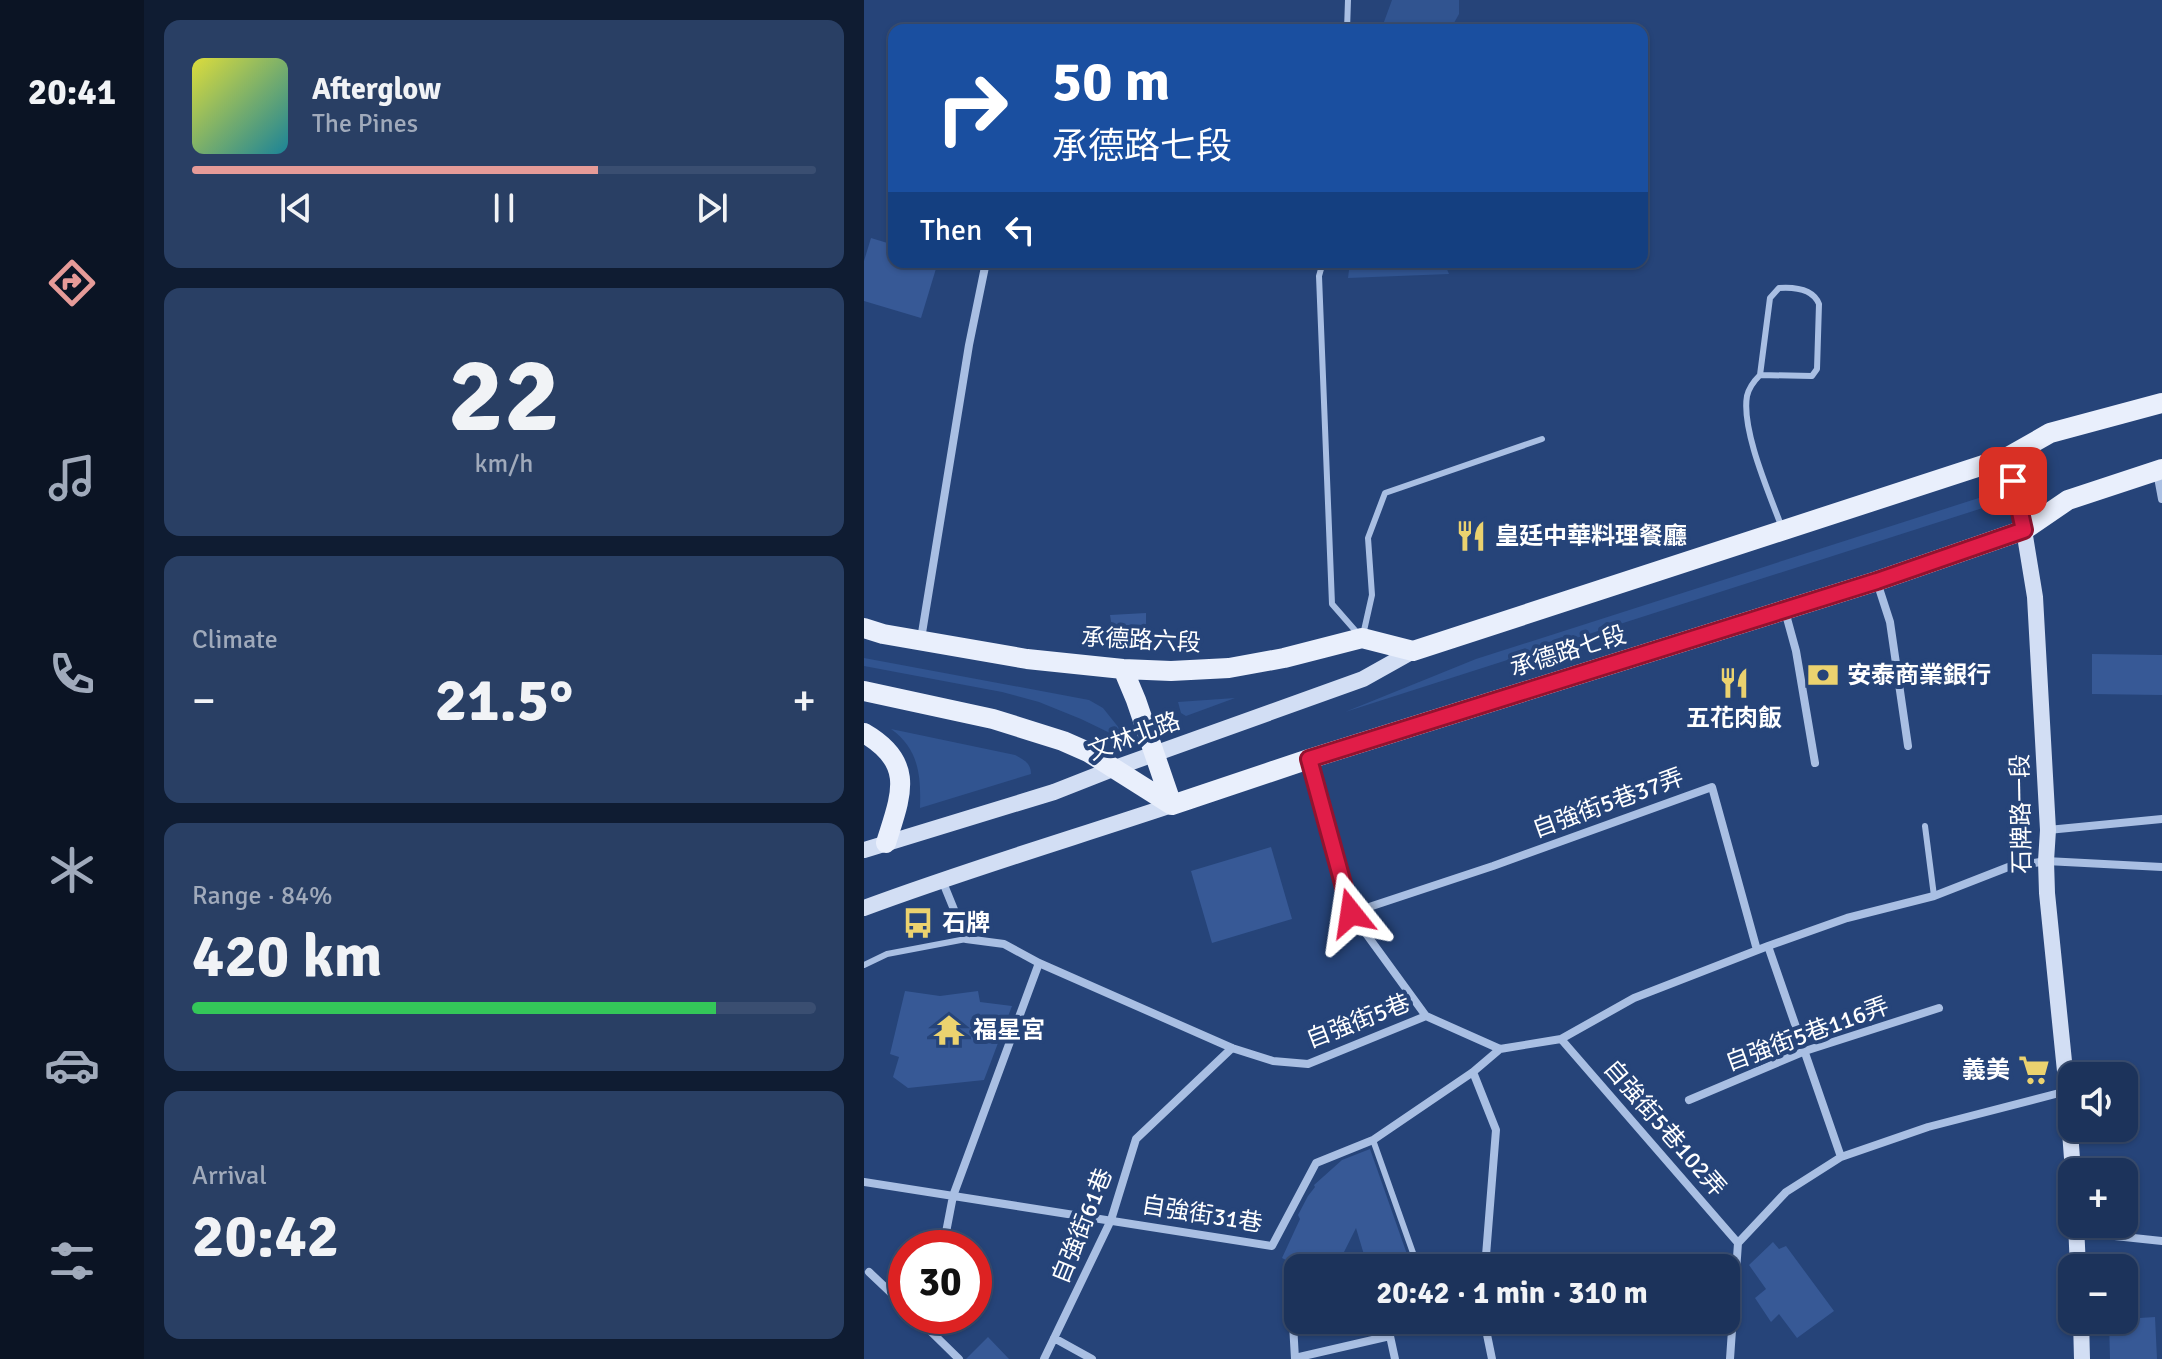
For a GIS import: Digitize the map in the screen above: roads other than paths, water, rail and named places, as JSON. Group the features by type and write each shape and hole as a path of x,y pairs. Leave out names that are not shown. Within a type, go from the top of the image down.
{"main road":[{"name":"承德路七段","path":"1413,651 2008,457 2050,433 2162,403"},
{"name":"石牌路一段","path":"2008,457 2035,597 2048,830 2046,861 2064,1062"},
{"name":"承德路七段","path":"1172,805 1877,581 2024,530 2068,500 2159,470"},
{"name":"承德路六段","path":"864,628 1027,659 1123,669 1184,671 1229,668 1362,638 1413,651"},
{"name":"文林北路","path":"864,850 1054,792 1363,679 1413,651"},
{"path":"1123,669 1172,805"},
{"path":"864,691 993,719 1063,741 1088,752 1172,805"},
{"path":"864,733 893,756 901,775 899,802 886,843"},
{"path":"864,908 942,879 1172,805"},
{"path":"2081,1334 2082,1359"}],"street":[{"path":"921,640 969,345 985,268"},
{"path":"2159,470 2162,499"},
{"path":"1877,581 1890,622 1908,746"},
{"path":"1785,610 1796,651 1815,763"},
{"path":"1309,759 1351,913 1426,1016"},
{"name":"自強街5巷37弄","path":"1351,913 1493,866 1712,787 1757,950"},
{"path":"2048,830 2162,819"},
{"path":"1500,1049 1561,1039 1634,998 1757,950 1847,918 1934,896 2016,864 2046,861 2162,867"},
{"path":"942,879 966,939"},
{"name":"自強街5巷","path":"966,939 1004,944 1039,963 1232,1048 1273,1061 1308,1064 1426,1016 1500,1049"},
{"path":"1768,946 1841,1157"},
{"path":"946,1230 953,1196 1039,963"},
{"name":"自強街5巷116弄","path":"1689,1100 1805,1051 1939,1008"},
{"name":"自強街5巷102弄","path":"1561,1039 1738,1243"},
{"name":"自強街61巷","path":"1044,1359 1111,1220 1136,1139 1232,1048"},
{"name":"自強街31巷","path":"864,1182 1272,1246 1316,1163 1373,1140 1473,1072 1500,1049"},
{"path":"1473,1072 1496,1130 1487,1254"},
{"path":"1736,1254 1738,1243 1786,1192 1841,1157 1928,1127 2058,1093"},
{"path":"2138,1237 2162,1241"},
{"path":"869,1272 888,1290"},
{"path":"933,1334 959,1359"},
{"path":"1294,1334 1295,1358 1390,1336 1395,1359"},
{"path":"1487,1334 1492,1359"},
{"path":"1730,1334 1730,1359"},
{"path":"1054,1338 1092,1359"}],"lane":[{"path":"1347,24 1348,0"},
{"path":"1321,268 1319,276 1332,604 1362,638"},
{"path":"1760,375 1812,376 1817,369 1819,304 1810,292 1779,288 1770,298 1760,375 1752,383 1747,397 1753,450 1783,530"},
{"path":"1362,638 1372,595 1368,538 1385,493 1542,439"},
{"path":"1925,826 1934,896"},
{"name":"自強街5巷","path":"864,965 887,954 966,939"},
{"path":"1373,1140 1413,1254"}],"place":[{"name":"皇廷中華料理餐廳","path":"1471,536"},
{"name":"安泰商業銀行","path":"1823,675"},
{"name":"五花肉飯","path":"1734,683"},
{"name":"石牌","path":"918,923"},
{"name":"福星宮","path":"949,1030"},
{"name":"義美","path":"2034,1070"}]}
